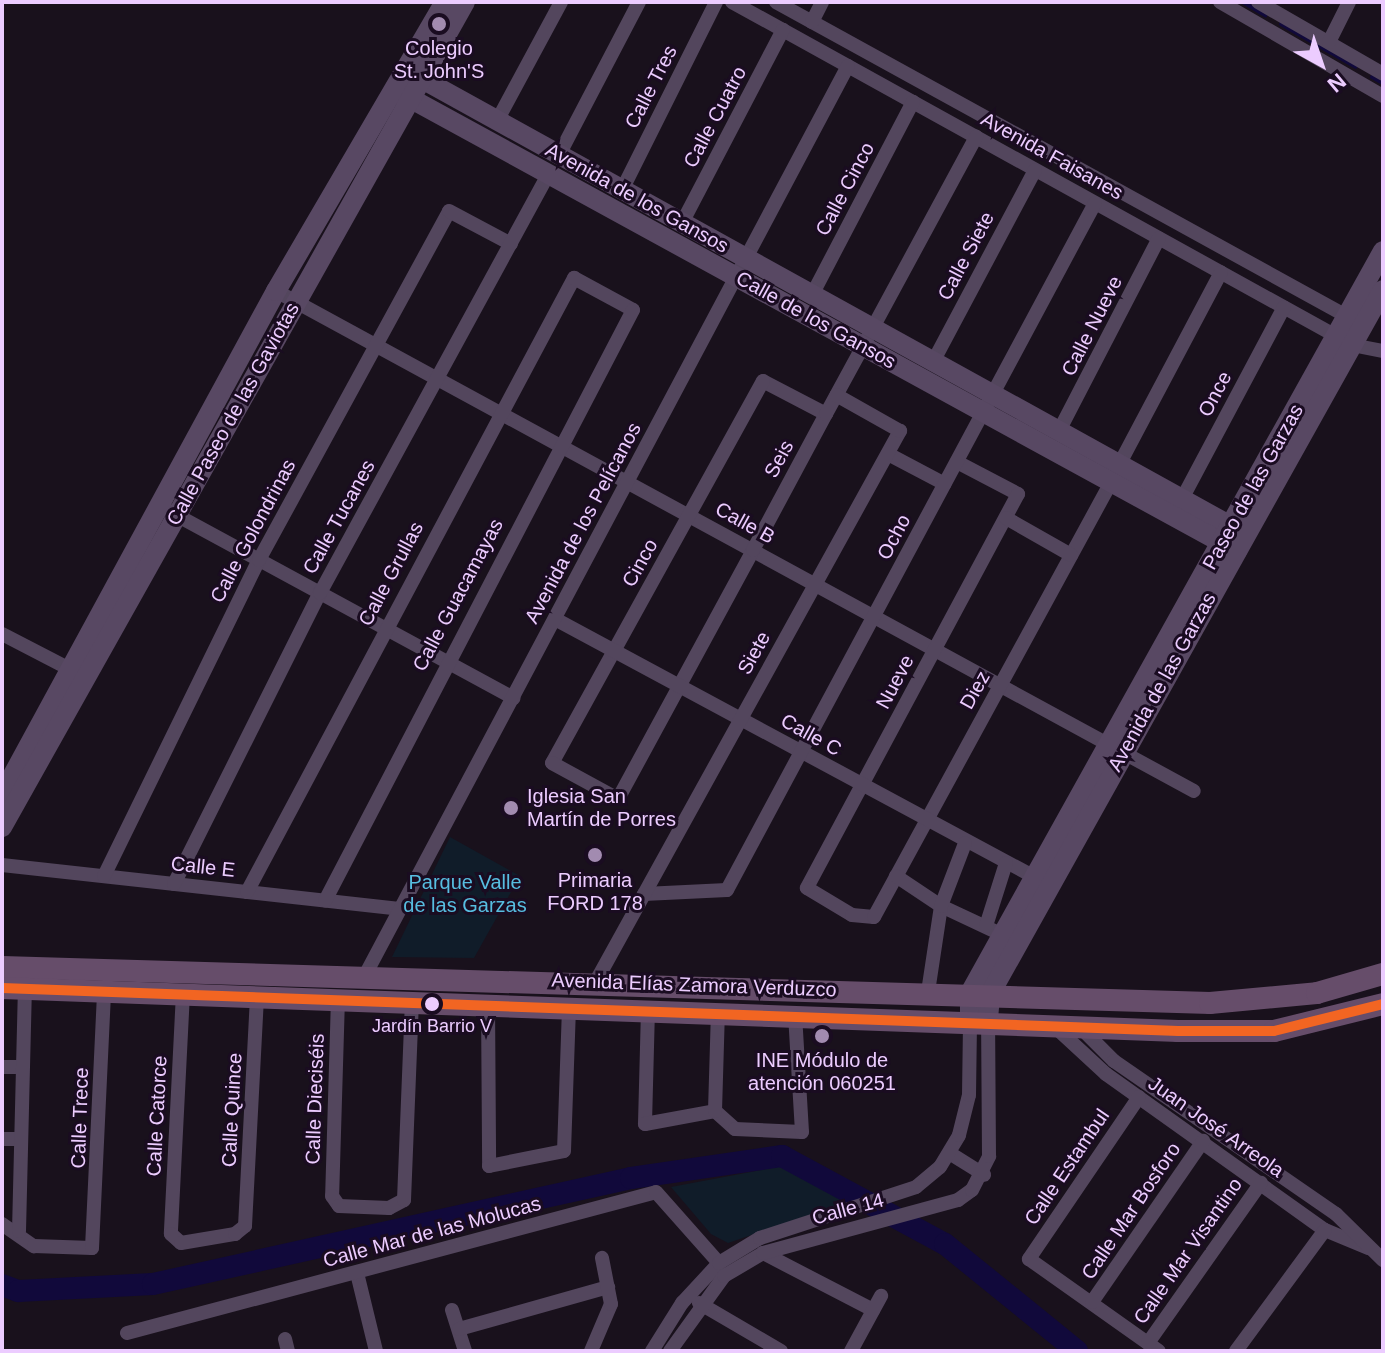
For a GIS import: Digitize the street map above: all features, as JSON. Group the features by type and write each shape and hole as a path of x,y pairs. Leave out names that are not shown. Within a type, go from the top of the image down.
{"main road":[{"name":"Calle Paseo de las Gaviotas","path":"414,75 445,2"},
{"name":"Calle Paseo de las Gaviotas","path":"2,795 68,668 169,511 295,301 414,75 465,2"},
{"name":"Avenida de los Gansos","path":"414,75 682,223 742,268 812,295 868,337 933,362 988,403 1059,431 1115,473 1182,499 1234,538"},
{"name":"Calle Paseo de las Gaviotas","path":"2,827 169,511 276,291 403,94"},
{"name":"Calle de los Gansos","path":"403,94 548,174 742,268 1234,538"},
{"path":"1356,322 1383,251"},
{"name":"Avenida de las Garzas","path":"980,993 1345,341 1356,322 1383,290"},
{"path":"979,1019 980,993 995,930 1042,881"},
{"name":"Avenida Elías Zamora Verduzco","path":"7,975 366,973 1210,1003 1317,993 1383,974"},
{"name":"Avenida Elías Zamora Verduzco","path":"7,975 104,990 1274,1031 1383,1004"}],"street":[{"path":"497,121 561,2"},
{"path":"559,155 639,2"},
{"name":"Calle Tres","path":"622,190 716,2"},
{"name":"Avenida Faisanes","path":"732,2 1345,341"},
{"name":"Avenida Faisanes","path":"776,2 1356,322"},
{"path":"812,22 822,2"},
{"path":"1220,2 1383,96"},
{"path":"1258,2 1383,74"},
{"path":"1329,42 1349,2"},
{"name":"Calle Cuatro","path":"682,223 783,30"},
{"name":"Avenida de los Pelícanos","path":"346,998 366,973 848,66"},
{"name":"Calle Cinco","path":"812,295 913,102"},
{"name":"Seis","path":"618,799 976,137"},
{"name":"Calle Siete","path":"933,362 1035,170"},
{"name":"Calle Tucanes","path":"174,884 320,593 548,174"},
{"name":"Ocho","path":"644,894 727,890 1095,203"},
{"name":"Calle Golondrinas","path":"104,876 259,560 449,211 511,244"},
{"name":"Calle Nueve","path":"1059,431 1159,238"},
{"name":"Diez","path":"874,917 1221,272"},
{"name":"Calle Grullas","path":"247,892 384,628 574,278 633,310"},
{"name":"Calle B","path":"276,291 1194,791"},
{"name":"Once","path":"1182,499 1284,307"},
{"name":"Calle Guacamayas","path":"325,901 445,661 633,310"},
{"path":"1356,322 1379,348"},
{"path":"1345,341 1379,348"},
{"name":"Cinco","path":"618,799 552,763 763,381 826,414"},
{"name":"Siete","path":"595,983 900,431 836,395"},
{"path":"888,454 945,484"},
{"name":"Nueve","path":"874,917 830,906 807,888 1018,494 957,462"},
{"path":"169,511 513,698"},
{"path":"1006,518 1071,555"},
{"name":"Calle C","path":"555,619 802,751 965,843 1042,881"},
{"path":"2,634 68,668"},
{"path":"928,992 941,906 965,843"},
{"path":"896,876 941,906 995,930 1006,863"},
{"name":"Calle E","path":"2,865 400,909"},
{"path":"2,1224 19,1231 22,1067 7,975"},
{"name":"Calle Trece","path":"19,1231 34,1246 92,1248 104,990"},
{"name":"Calle Catorce","path":"183,993 173,1240 235,1234 245,1226"},
{"name":"Calle Quince","path":"245,1226 257,995"},
{"name":"Calle Dieciséis","path":"334,1201 346,998"},
{"name":"Calle Mar de las Molucas","path":"334,1201 389,1208 404,1200 412,1000"},
{"path":"488,1003 489,1166 564,1151 569,1006"},
{"path":"648,1009 645,1124 715,1111"},
{"path":"718,1011 715,1111 735,1129 802,1132 795,1014"},
{"path":"951,1154 984,1175 988,1088 979,1019"},
{"name":"Calle 14","path":"652,1351 682,1303 719,1263 760,1238 916,1187 951,1154 969,1095 979,1019"},
{"name":"Juan José Arreola","path":"1051,1022 1139,1097 1325,1230 1368,1248"},
{"name":"Juan José Arreola","path":"1077,1023 1114,1061 1336,1214 1383,1260"},
{"path":"2,1067 22,1067"},
{"name":"Calle Estambul","path":"1092,1302 1029,1259 1139,1097"},
{"path":"2,1139 19,1139"},
{"name":"Calle Mar Bosforo","path":"1092,1302 1203,1141"},
{"name":"Calle 14","path":"670,1351 699,1303 724,1276 763,1253 958,1200 984,1175"},
{"name":"Calle Mar Visantino","path":"1154,1347 1261,1183"},
{"name":"Calle Mar de las Molucas","path":"127,1333 656,1192 719,1263"},
{"path":"1236,1351 1325,1230"},
{"path":"763,1253 873,1310"},
{"path":"591,1351 609,1316 608,1287 602,1258"},
{"path":"357,1273 376,1351"},
{"path":"459,1329 608,1287"},
{"path":"851,1351 881,1296"},
{"path":"1092,1302 1154,1347"},
{"path":"699,1303 781,1351"},
{"path":"452,1310 465,1351"}],"green space":[{"name":"Parque Valle de las Garzas","path":"450,837 520,876 474,958 392,957"},
{"path":"782,1166 852,1201 728,1243 711,1234 671,1187"}],"waterway":[{"path":"1243,2 1265,15"},
{"path":"1281,24 1356,67"},
{"path":"1372,77 1383,83"},
{"path":"2,1285 18,1291 153,1284 631,1178 782,1156 945,1244 1077,1351"}],"transit line":[{"path":"2,988 1178,1031 1274,1031 1383,1004"}],"place":[{"name":"Colegio St. John'S","path":"439,24"},
{"name":"Iglesia San Martín de Porres","path":"511,808"},
{"name":"Primaria FORD 178","path":"595,855"},
{"name":"Jardín Barrio V","path":"432,1004"},
{"name":"INE Módulo de atención 060251","path":"822,1036"}]}
